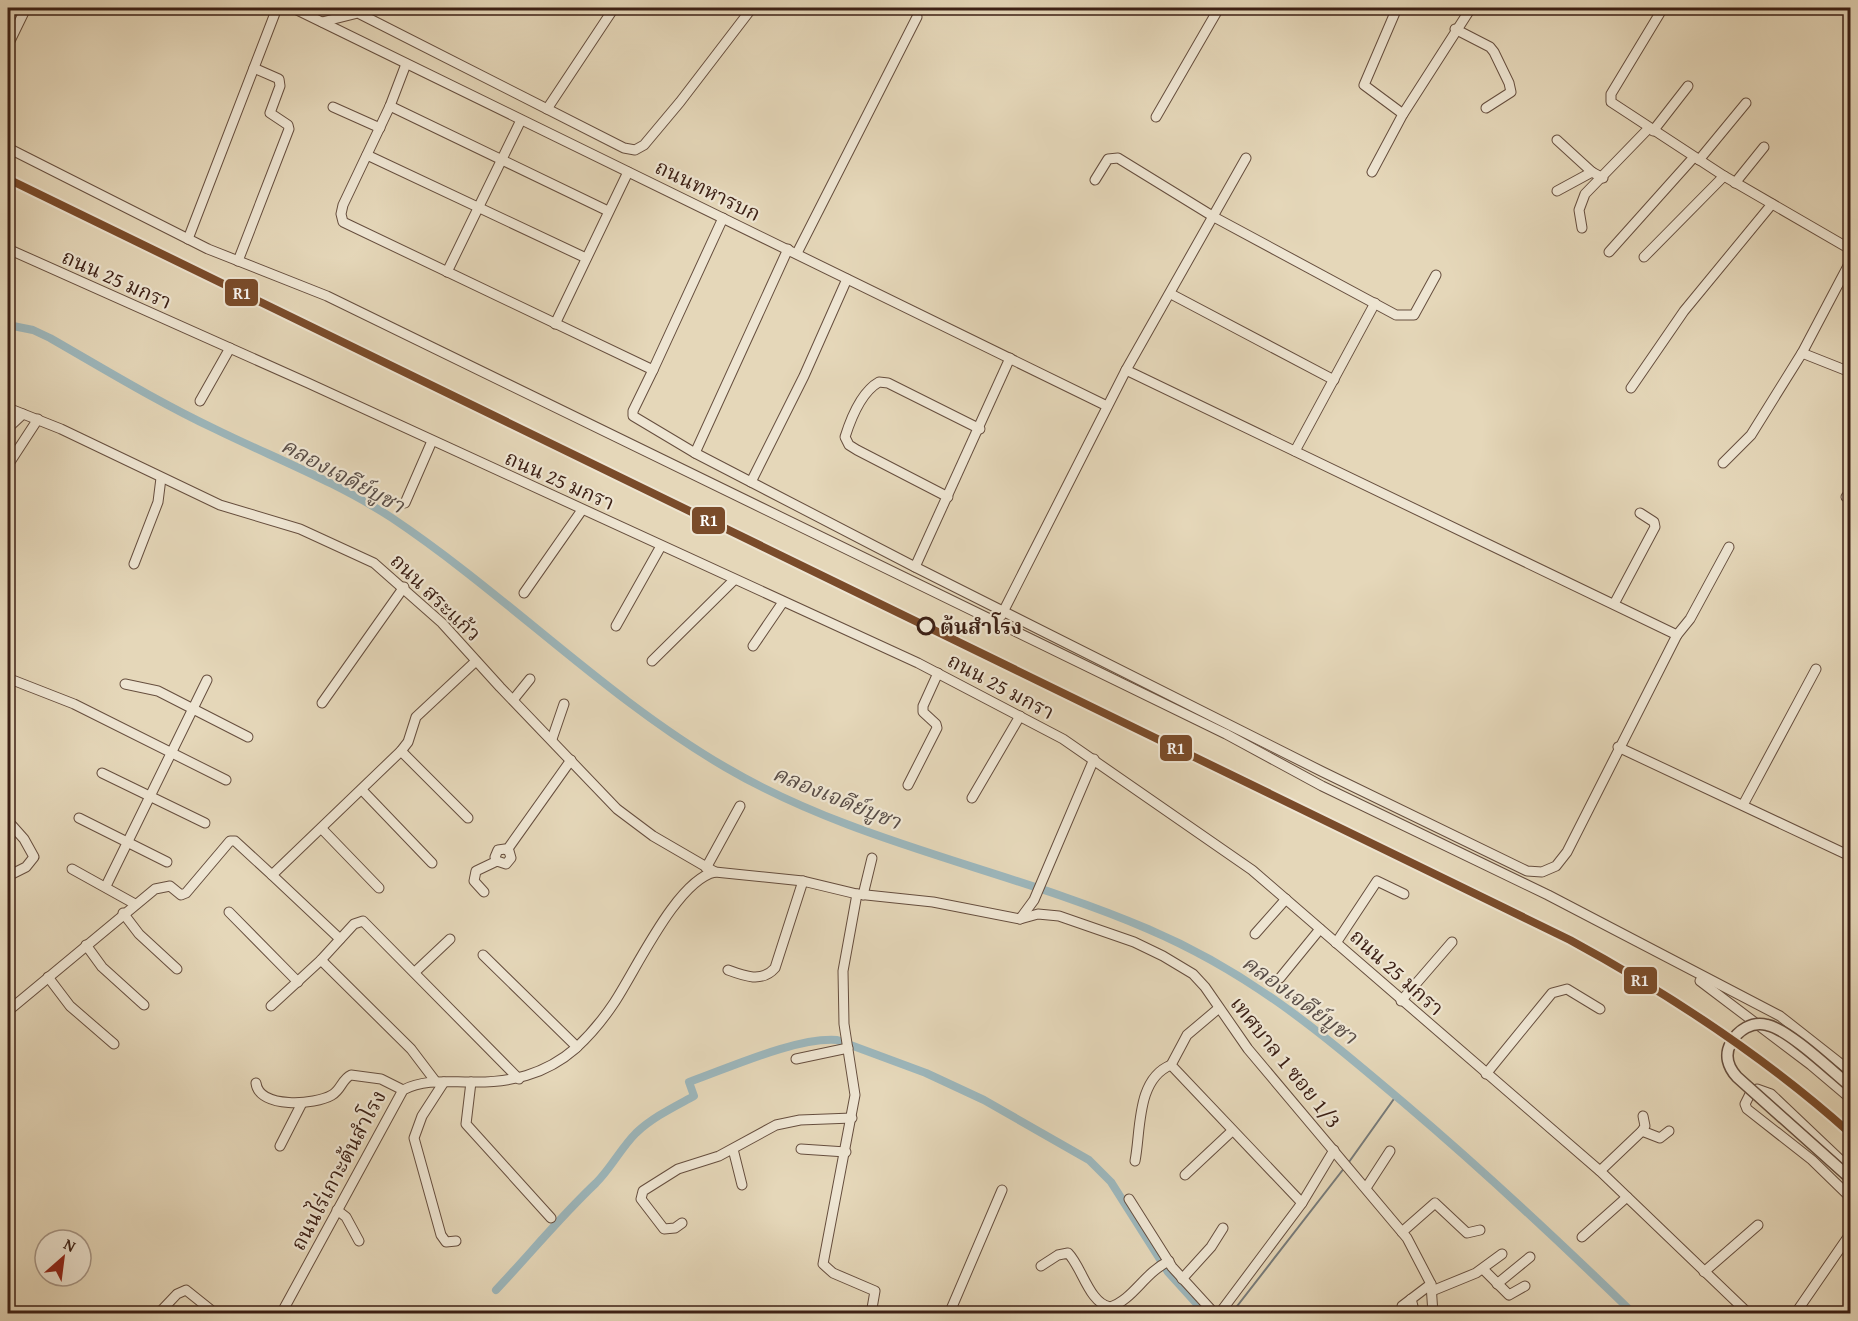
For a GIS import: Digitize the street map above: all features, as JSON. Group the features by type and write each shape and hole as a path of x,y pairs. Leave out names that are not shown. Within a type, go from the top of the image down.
{"street":[{"path":"8,45 26,8"},
{"path":"188,239 277,8"},
{"name":"ถนนทหารบก","path":"293,8 1107,406"},
{"path":"547,108 614,8"},
{"path":"322,22 343,12 358,13 624,148 635,150 644,146 752,8"},
{"path":"1156,117 1219,8"},
{"path":"1397,8 1364,85 1403,114"},
{"path":"1372,172 1403,114 1455,29 1471,8"},
{"path":"1661,8 1609,99 1651,130 1735,183 1851,249"},
{"path":"695,453 792,251 917,17"},
{"path":"1455,29 1490,47 1509,83 1511,92 1486,108"},
{"path":"406,64 390,106 343,205 341,214 344,222 653,370"},
{"path":"238,261 289,129 288,125 270,113 280,86 279,79 254,68"},
{"path":"1582,228 1579,223 1581,201 1651,130 1688,86"},
{"path":"1609,252 1746,103"},
{"path":"390,106 608,211"},
{"path":"333,107 380,128"},
{"path":"447,272 521,120"},
{"path":"1557,140 1592,172 1603,178"},
{"path":"1735,183 1764,147"},
{"path":"8,148 188,239 327,296 1226,734 1322,786 1548,895 1794,1025 1851,1071"},
{"path":"367,155 586,258"},
{"path":"1095,180 1108,159 1118,158 1214,217 1396,315 1414,315 1436,275"},
{"path":"997,624 1126,370 1246,158"},
{"path":"555,324 628,172"},
{"path":"1557,191 1592,172"},
{"path":"1644,256 1724,176"},
{"path":"1631,388 1684,311 1772,204"},
{"path":"723,218 633,411 633,416 695,453 915,567 1323,772 1527,871 1542,872 1556,866 1567,852 1618,747 1677,635 1690,619 1729,547"},
{"name":"ถนน 25 มกรา","path":"8,249 230,348 938,673 1020,716 1094,759 1230,854 1286,899 1401,1001 1600,1171 1749,1314"},
{"path":"1723,463 1751,435 1848,274 1851,262"},
{"path":"751,482 804,376 847,279"},
{"path":"1171,294 1334,380"},
{"path":"1295,451 1375,303"},
{"path":"200,401 230,348"},
{"path":"1802,353 1851,372"},
{"path":"915,567 980,429 1010,358"},
{"path":"1126,370 1677,635"},
{"path":"948,497 849,445 845,437 848,429 865,394 879,382 888,383 980,429"},
{"name":"ถนน สระแก้ว","path":"8,408 38,418 220,504 300,529 374,563 404,587 442,623 630,820 715,872"},
{"path":"8,428 23,414"},
{"path":"8,465 38,418"},
{"path":"405,503 432,441"},
{"path":"134,564 158,502 161,478"},
{"path":"524,593 582,510"},
{"path":"1614,604 1655,527 1654,522 1640,513"},
{"path":"616,626 661,546"},
{"path":"652,661 734,580"},
{"path":"322,703 404,587"},
{"path":"753,646 783,602"},
{"path":"272,875 401,751 408,742 416,717 476,661"},
{"path":"1743,805 1816,669"},
{"path":"908,785 937,728 936,724 923,712 923,706 938,673"},
{"path":"10,679 74,704 226,780"},
{"path":"513,700 530,679"},
{"path":"106,886 207,680"},
{"path":"125,684 146,687 248,737"},
{"path":"552,739 564,704"},
{"path":"972,798 1020,716"},
{"path":"1618,747 1851,856"},
{"path":"401,751 468,818"},
{"path":"715,872 802,881 860,894 933,902 1020,919 1034,900 1094,759"},
{"path":"484,892 474,881 475,873 497,861 495,857 498,850 507,850 571,760"},
{"path":"102,773 205,823"},
{"path":"362,790 432,863"},
{"path":"706,867 740,806"},
{"path":"79,818 167,862"},
{"path":"8,821 24,839 34,857 26,867 8,876"},
{"path":"322,829 379,888"},
{"path":"8,1011 135,904 164,885 170,886 181,896 186,893 233,840 340,939"},
{"path":"871,1314 875,1291 833,1273 824,1264 855,1095 847,1044 843,971 860,894 872,858"},
{"path":"72,869 135,904"},
{"name":"ถนนไร่เกาะต้นสำโรง","path":"281,1314 403,1090 413,1085 440,1082 519,1079 536,1074 577,1047 614,1003 639,960 689,887 706,874 715,872"},
{"path":"728,970 750,977 764,976 775,968 802,881"},
{"path":"1336,943 1377,881 1404,894"},
{"path":"1255,934 1286,899"},
{"path":"229,912 298,982"},
{"path":"123,913 139,934 177,969"},
{"name":"เทศบาล 1 ซอย 1/3","path":"1020,919 1038,914 1059,916 1085,924 1134,942 1193,974 1248,1049 1402,1232 1425,1269 1432,1287 1433,1314"},
{"path":"272,1005 321,960 354,924 363,921 519,1079"},
{"path":"1280,978 1320,929"},
{"path":"415,972 450,939"},
{"path":"1401,1001 1452,942"},
{"path":"86,945 102,967 144,1005"},
{"path":"483,955 577,1047"},
{"path":"321,960 411,1049 440,1082 422,1116 414,1138 441,1235 446,1242 456,1242"},
{"path":"1671,961 1802,1058 1851,1098"},
{"path":"48,977 69,1006 114,1044"},
{"path":"1486,1074 1552,993 1567,989 1600,1009"},
{"path":"1136,1161 1140,1117 1149,1089 1159,1071 1171,1065 1188,1035 1219,1008"},
{"path":"1851,1086 1798,1044 1766,1024 1748,1027 1736,1036 1730,1046 1728,1062 1737,1077 1851,1178"},
{"path":"795,1059 847,1044"},
{"path":"1171,1065 1302,1203"},
{"path":"256,1083 258,1091 263,1095 286,1102 302,1103 333,1095 351,1075 381,1079 403,1090"},
{"path":"471,1082 466,1124 551,1218"},
{"path":"1851,1169 1771,1095 1757,1089 1751,1092 1745,1104 1747,1109 1812,1160 1851,1197"},
{"path":"280,1146 302,1103"},
{"path":"1600,1171 1642,1131 1645,1126 1643,1116"},
{"path":"682,1223 675,1228 664,1229 641,1199 643,1191 678,1170 734,1149 762,1131 787,1121 852,1118"},
{"path":"1185,1175 1232,1131"},
{"path":"1642,1131 1660,1138 1669,1131"},
{"path":"734,1149 742,1185"},
{"path":"801,1149 846,1152"},
{"path":"1366,1188 1390,1151"},
{"path":"1220,1314 1336,1153"},
{"path":"949,1314 1002,1190"},
{"path":"1582,1237 1627,1197"},
{"path":"1129,1199 1165,1263 1215,1314"},
{"path":"1402,1232 1435,1203 1467,1233 1480,1230"},
{"path":"337,1210 346,1218 359,1241"},
{"path":"1704,1272 1758,1225"},
{"path":"1182,1279 1211,1247 1223,1228"},
{"path":"1795,1314 1851,1234"},
{"path":"1041,1266 1058,1254 1068,1253 1096,1298 1103,1305 1110,1307 1125,1300 1149,1272 1165,1263"},
{"path":"1402,1306 1432,1287 1483,1269 1502,1254"},
{"path":"1497,1284 1530,1257"},
{"path":"1483,1269 1509,1295 1525,1286"},
{"path":"158,1314 177,1294 186,1290 216,1314"},
{"path":"1411,1299 1415,1314"}],"waterway":[{"name":"คลองเจดีย์บูชา","path":"8,325 33,330 50,338 173,408 371,505 434,548 639,709 725,767 775,794 880,836 1095,908 1148,929 1220,965 1283,1006 1373,1077 1492,1180 1634,1314"},
{"path":"496,1290 601,1177 636,1133 657,1117 694,1096 689,1082 783,1048 821,1040 837,1040 926,1073 984,1100 1089,1160 1111,1182 1168,1272 1206,1314"},
{"path":"1349,1162 1396,1096"},
{"path":"1231,1314 1345,1167"}],"transit line":[{"name":"R1","path":"8,179 1570,940 1716,1028 1784,1078 1850,1133"}],"place":[{"name":"ต้นสำโรง","path":"926,626"}]}
